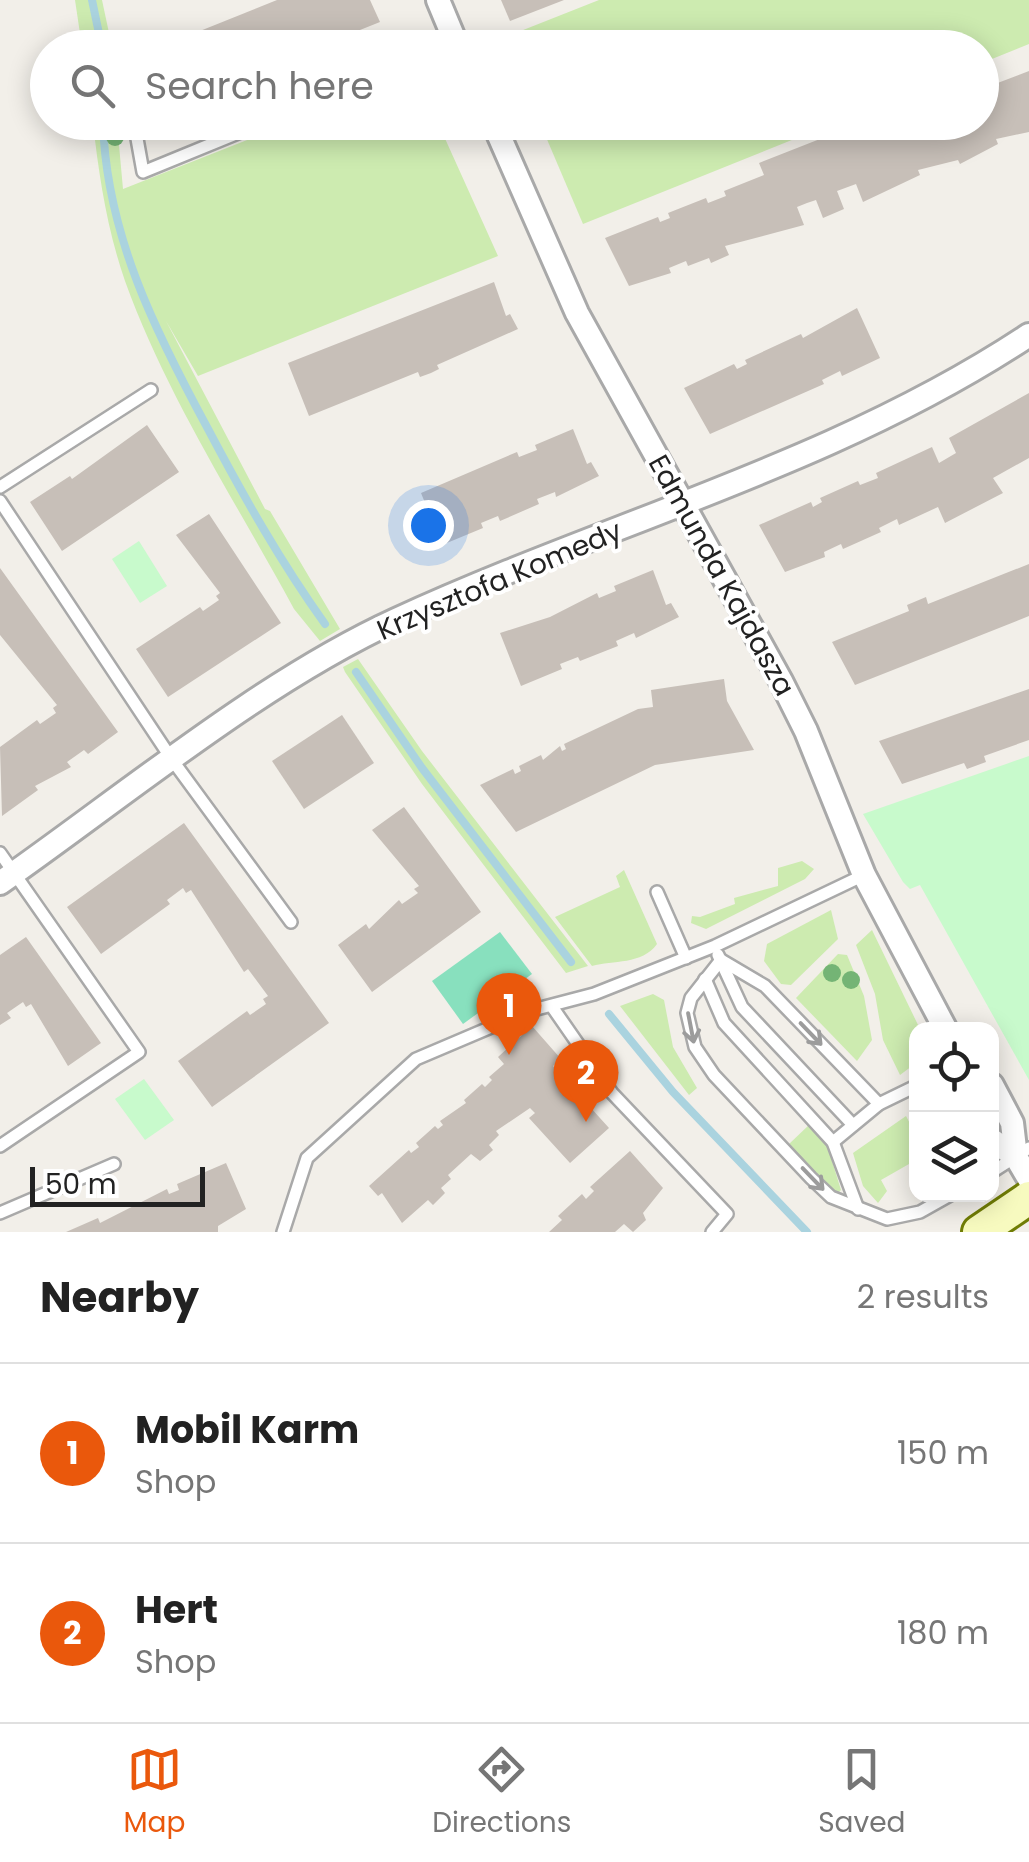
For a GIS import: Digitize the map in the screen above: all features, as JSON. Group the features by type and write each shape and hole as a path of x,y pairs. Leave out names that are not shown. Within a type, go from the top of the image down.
{"main road":[{"path":"979,1232 1029,1198"}],"street":[{"path":"438,0 449,30"},
{"name":"Edmunda Kajdasza","path":"501,140 576,312 806,731 864,875 942,1022"},
{"name":"Krzysztofa Komedy","path":"5,870 278,688 393,621 876,421 1029,335"},
{"path":"999,1098 1012,1122 1029,1179"},
{"path":"999,1143 1022,1153"}],"lane":[{"path":"137,140 143,172 221,140"},
{"path":"0,487 151,390"},
{"path":"0,501 173,761 292,922"},
{"path":"0,1146 140,1052 5,870"},
{"path":"283,1232 307,1158 416,1059 529,1010 553,1008 686,958 864,875"},
{"path":"657,892 686,958"},
{"path":"715,946 742,1007 853,1124"},
{"path":"721,960 690,998 687,1013 689,1031 703,1061 831,1197 878,1218 903,1218 936,1202"},
{"path":"721,960 764,986 879,1104"},
{"path":"706,979 724,1023 833,1142 858,1209"},
{"path":"553,1008 574,1045 612,1092 727,1214 712,1232"},
{"path":"833,1142 879,1104 909,1089"},
{"path":"999,1168 1022,1153"},
{"path":"0,1213 114,1164"}],"green space":[{"path":"75,0 102,0 108,30 79,30"},
{"path":"599,0 1029,0 1029,44 999,56 999,30 523,30"},
{"path":"95,140 119,140 123,189 247,140 446,140 498,256 198,376 166,321 265,509 270,511 340,629 320,641 294,609 181,407 125,281 101,183"},
{"path":"547,140 792,140 583,224"},
{"path":"139,541 167,586 140,603 112,559"},
{"path":"358,659 422,751 588,966 566,973 422,784 345,672 343,667"},
{"path":"1029,756 1029,1080 920,885 910,889 903,882 863,814"},
{"path":"802,861 814,869 805,879 706,929 691,923 692,916 700,917 735,904 734,898 778,886 778,868"},
{"path":"624,870 657,944 635,959 592,966 555,917 620,887 616,876"},
{"path":"831,910 838,939 791,985 781,984 764,961 767,944"},
{"path":"872,930 917,1022 909,1022 909,1068 900,1075 883,1040 875,994 856,945"},
{"path":"500,932 532,974 463,1024 432,981"},
{"path":"838,954 847,955 864,996 872,1040 857,1061 796,998"},
{"path":"653,994 664,1000 673,1047 697,1088 689,1095 620,1006"},
{"path":"144,1079 174,1120 145,1140 115,1099"},
{"path":"906,1116 909,1164 881,1180 887,1191 878,1203 863,1186 853,1153"},
{"path":"810,1124 828,1148 841,1190 837,1194 788,1145"}],"building":[{"path":"277,0 370,0 380,22 360,30 202,30"},
{"path":"501,0 564,0 510,21"},
{"path":"1029,71 1029,132 999,138 999,82"},
{"path":"817,140 996,140 998,144 960,164 958,160 918,170 920,175 863,202 856,184 837,191 844,209 823,218 816,200 797,207 804,225 725,246 729,255 711,263 709,258 688,266 686,261 669,268 671,273 629,286 605,238 658,217 660,222 670,218 668,213 706,198 708,203 726,196 724,191 764,175 759,163"},
{"path":"494,282 506,316 510,314 518,329 437,365 439,369 431,373 420,377 418,372 309,416 288,363"},
{"path":"857,308 880,358 842,376 840,371 822,380 824,384 710,434 684,388 734,364 737,369 747,364 745,360 801,334 803,338"},
{"path":"1029,393 1029,458 993,478 1003,493 945,523 938,507 899,525 897,519 879,528 881,532 843,549 841,544 824,552 825,557 785,572 759,525 811,502 813,507 822,502 820,498 858,481 860,485 878,478 876,473 932,447 939,463 956,453 949,438"},
{"path":"147,425 179,472 62,551 30,502 70,476 72,479"},
{"path":"573,429 587,464 591,462 599,476 556,497 555,492 537,499 539,504 500,521 498,516 481,523 483,528 442,545 421,493 517,452 519,457 537,450 535,445"},
{"path":"209,514 281,623 168,697 136,649 200,607 203,611 219,600 216,596 220,593 176,535"},
{"path":"1029,564 1029,616 855,685 832,642 909,611 907,605 926,597 928,604"},
{"path":"0,568 118,732 88,754 84,750 67,762 71,767 35,786 38,790 2,816 0,747 37,720 40,724 56,713 53,708 57,705 0,635"},
{"path":"653,570 666,605 671,603 679,617 636,638 634,633 616,641 618,646 580,661 578,657 560,664 562,669 521,686 500,633 550,617 597,593 599,598 616,591 614,586"},
{"path":"724,679 727,701 754,750 655,765 516,832 480,785 513,769 515,774 521,771 519,766 541,755 543,760 560,746 562,751 566,749 564,744 638,709 653,707 651,690"},
{"path":"1029,689 1029,740 984,756 986,762 967,769 964,763 902,784 879,741"},
{"path":"342,715 374,763 304,809 272,761"},
{"path":"404,807 481,912 372,992 338,945 366,924 369,929 399,900 402,904 418,893 414,889 419,886 372,830"},
{"path":"184,823 329,1023 212,1107 178,1061 247,1011 250,1015 266,1004 263,999 268,996 248,969 244,972 191,890 186,893 183,888 167,900 170,904 101,954 67,907"},
{"path":"26,937 101,1043 68,1066 31,1004 26,1007 23,1002 7,1013 11,1018 0,1025 0,955"},
{"path":"532,1026 561,1059 553,1066 609,1128 570,1163 529,1118 535,1113 530,1108 496,1131 499,1135 489,1145 493,1150 480,1161 471,1154 448,1175 451,1179 441,1188 445,1193 433,1205 428,1200 402,1223 382,1193 378,1196 369,1186 409,1150 411,1153 419,1147 416,1143 435,1126 438,1129 443,1125 440,1121 466,1103 464,1100 482,1084 485,1087 492,1080 489,1077 504,1064 498,1057"},
{"path":"630,1151 663,1188 643,1213 646,1220 633,1232 624,1224 615,1232 549,1232 562,1220 558,1216 582,1194 586,1199 594,1191 590,1187"},
{"path":"226,1163 246,1209 218,1226 218,1232 66,1232 98,1218 100,1223 167,1189 169,1194 179,1190 177,1184"}],"waterway":[{"path":"92,0 98,30"},
{"path":"104,140 113,204 153,319 249,504 325,624"},
{"path":"356,672 422,768 571,962"},
{"path":"609,1014 673,1092 807,1232"}],"place":[{"name":"Mobil Karm","path":"509,1055"},
{"name":"Hert","path":"586,1122"}]}
